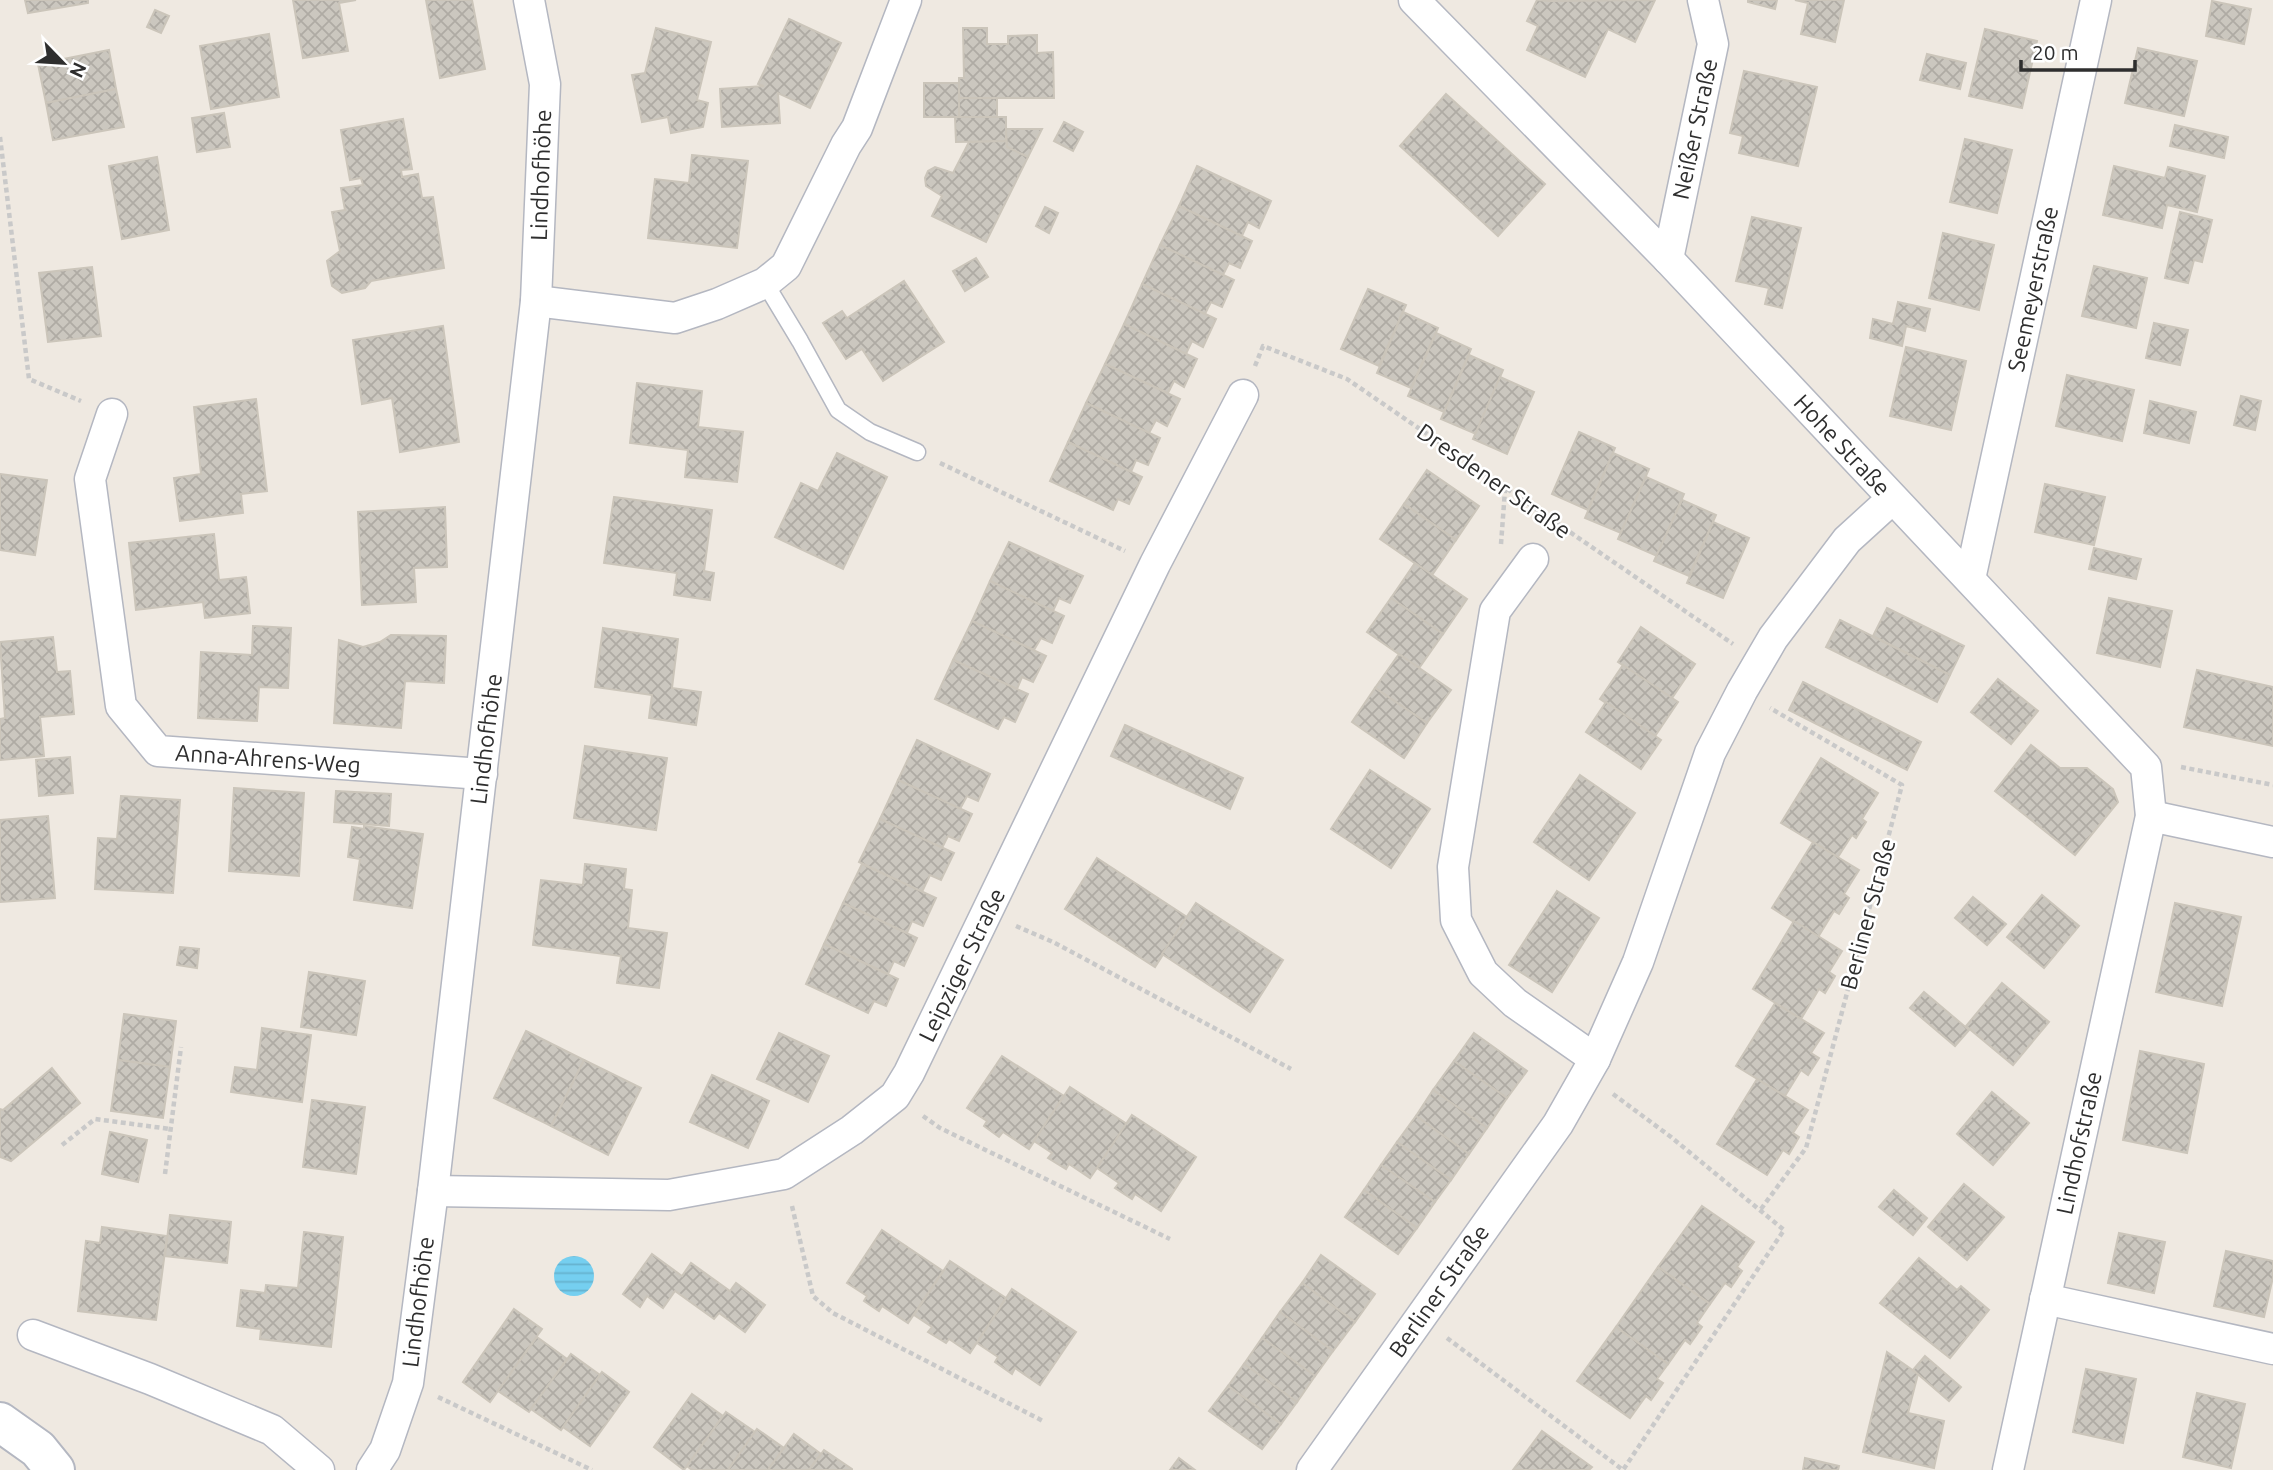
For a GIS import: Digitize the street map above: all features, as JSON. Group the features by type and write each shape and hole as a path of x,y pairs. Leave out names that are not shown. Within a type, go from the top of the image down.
{"street":[{"name":"Lindhofhöhe","path":"372,1470 385,1450 408,1383 433,1191 536,301 545,84 529,0"},
{"path":"536,301 675,318 718,304 765,283 786,266 857,128 906,0"},
{"name":"Hohe Straße","path":"1414,0 1668,259 2146,767"},
{"name":"Neißer Straße","path":"1668,259 1713,44 1703,0"},
{"name":"Seemeyerstraße","path":"1970,579 2096,0"},
{"name":"Leipziger Straße","path":"433,1191 669,1195 784,1174 852,1130 895,1096 909,1073 1154,564 1243,395"},
{"name":"Anna-Ahrens-Weg","path":"112,414 90,479 119,693 121,706 158,751 482,774"},
{"name":"Berliner Straße","path":"1312,1470 1558,1124 1591,1067 1638,962 1710,753 1742,691 1773,638 1847,540 1892,499"},
{"name":"Dresdener Straße","path":"1532,559 1495,611 1453,867 1456,920 1483,973 1591,1067"},
{"path":"2146,767 2151,816 2273,842"},
{"name":"Lindhofstraße","path":"2008,1470 2151,816"},
{"path":"2045,1300 2273,1349"},
{"path":"33,1335 150,1378 272,1430 319,1470"},
{"path":"0,1422 38,1449 55,1470"}],"lane":[{"path":"765,283 838,410 870,432 917,452"}],"path":[{"path":"0,137 29,379 112,414"},
{"name":"Dresdener Straße","path":"1243,395 1263,346 1347,379 1759,663"},
{"path":"917,452 1132,554"},
{"name":"Berliner Straße","path":"1742,691 1902,785 1806,1148 1761,1209"},
{"path":"2146,767 2161,763 2273,785"},
{"path":"1030,933 1053,942 1291,1069"},
{"path":"165,1174 181,1046"},
{"path":"1420,1318 1623,1470 1784,1230 1591,1067"},
{"path":"62,1145 95,1119 170,1129"},
{"path":"940,1128 1170,1239"},
{"path":"784,1174 813,1296 832,1313 1043,1421"},
{"path":"408,1383 592,1470"}],"water":[{"path":"574,1256 588,1262 594,1276 588,1290 574,1296 560,1290 554,1276 560,1262"}],"building":[{"path":"25,0 88,0 88,3 28,13"},
{"path":"293,0 356,0 339,3 348,51 303,58"},
{"path":"426,0 472,0 485,69 440,78"},
{"path":"1537,0 1655,0 1635,42 1608,29 1585,77 1527,50 1538,26 1527,21"},
{"path":"1748,0 1777,0 1775,9"},
{"path":"1795,0 1844,0 1835,42 1801,34 1808,3"},
{"path":"2212,1 2251,9 2244,44 2206,36"},
{"path":"155,10 169,16 161,33 147,27"},
{"path":"789,19 841,43 810,108 778,93 780,123 722,127 720,89 764,86 758,84"},
{"path":"656,28 711,42 697,100 708,103 703,127 671,133 668,117 642,122 632,75 645,73"},
{"path":"963,28 987,28 987,44 1008,44 1008,36 1037,35 1037,53 1053,52 1054,98 959,98 959,78 964,78"},
{"path":"1985,29 2037,41 2022,108 1969,96"},
{"path":"269,34 279,97 211,109 200,46"},
{"path":"2138,48 2197,61 2184,116 2125,103"},
{"path":"109,50 116,89 46,103 38,64"},
{"path":"1927,54 1966,63 1960,89 1920,80"},
{"path":"1744,71 1817,87 1798,166 1739,153 1743,136 1730,133"},
{"path":"924,83 959,83 959,117 924,117"},
{"path":"116,89 124,127 53,140 46,103"},
{"path":"1446,94 1545,184 1498,236 1400,146"},
{"path":"959,98 997,98 997,117 959,117"},
{"path":"224,113 230,147 197,152 192,118"},
{"path":"955,117 1006,117 1006,141 956,142"},
{"path":"403,119 412,169 401,170 402,177 418,174 422,198 433,197 444,268 371,281 365,288 342,293 332,286 327,261 340,251 332,212 345,210 341,188 363,185 361,178 350,180 341,130"},
{"path":"1064,122 1083,132 1073,151 1054,141"},
{"path":"2175,125 2228,137 2224,158 2170,146"},
{"path":"1006,129 1042,129 1028,157 1007,147"},
{"path":"1965,139 2012,150 1997,213 1950,202"},
{"path":"1006,141 1007,147 1028,157 986,242 932,216 942,196 926,186 928,171 935,167 953,173 969,142"},
{"path":"692,155 748,161 737,248 648,238 655,179 689,183"},
{"path":"157,157 169,230 122,239 109,166"},
{"path":"1197,166 1271,201 1259,228 1248,222 1242,236 1179,206"},
{"path":"2114,166 2165,178 2168,167 2205,176 2197,212 2167,205 2162,228 2103,215"},
{"path":"1179,206 1252,241 1240,268 1229,263 1223,275 1160,245"},
{"path":"1045,207 1058,213 1049,233 1036,226"},
{"path":"2180,212 2212,220 2202,262 2194,260 2188,283 2165,278"},
{"path":"1752,217 1801,228 1782,308 1765,304 1769,288 1736,281"},
{"path":"1943,233 1994,245 1979,310 1929,298"},
{"path":"1160,245 1234,280 1222,307 1211,302 1205,314 1142,284"},
{"path":"976,258 988,277 965,291 953,271"},
{"path":"2094,266 2147,278 2136,328 2082,316"},
{"path":"92,267 101,336 48,342 39,273"},
{"path":"904,281 944,342 883,381 862,349 846,359 823,323 842,311 847,318"},
{"path":"1142,284 1216,319 1203,347 1192,341 1186,354 1124,324"},
{"path":"1368,289 1406,305 1379,366 1341,349"},
{"path":"1898,302 1930,309 1925,331 1906,326 1902,346 1870,338 1873,319 1893,324"},
{"path":"1403,312 1438,328 1411,388 1377,373"},
{"path":"2154,323 2188,330 2180,365 2146,358"},
{"path":"1124,324 1197,359 1184,387 1174,381 1168,393 1105,364"},
{"path":"443,326 459,442 400,452 392,398 362,404 353,340"},
{"path":"1436,333 1471,349 1444,412 1408,396"},
{"path":"1906,347 1966,361 1951,430 1890,416"},
{"path":"1469,355 1503,370 1476,434 1441,419"},
{"path":"1105,364 1180,399 1167,426 1156,420 1149,433 1086,403"},
{"path":"2067,375 2134,390 2122,441 2056,426"},
{"path":"1500,377 1534,392 1507,454 1473,439"},
{"path":"637,383 702,391 698,427 743,432 737,482 685,477 688,450 630,443"},
{"path":"2241,396 2261,401 2255,430 2234,425"},
{"path":"256,399 267,491 241,494 243,513 180,521 174,478 201,474 194,407"},
{"path":"2150,401 2196,412 2189,443 2144,433"},
{"path":"1086,403 1160,438 1148,465 1136,460 1131,472 1068,442"},
{"path":"1579,432 1615,448 1588,510 1552,494"},
{"path":"1068,442 1142,477 1129,504 1118,499 1113,510 1050,481"},
{"path":"837,453 887,477 843,569 775,537 801,483 818,491"},
{"path":"1613,453 1649,469 1621,533 1585,518"},
{"path":"1427,470 1479,506 1456,540 1404,504"},
{"path":"0,474 47,480 35,555 0,550"},
{"path":"1646,477 1684,494 1657,556 1618,539"},
{"path":"2045,484 2105,497 2094,545 2035,532"},
{"path":"614,497 712,510 704,571 714,573 710,600 674,595 677,573 604,563"},
{"path":"1682,500 1716,515 1689,576 1654,561"},
{"path":"1404,504 1456,540 1432,575 1380,539"},
{"path":"445,507 447,567 414,568 416,602 362,605 358,512"},
{"path":"1713,522 1749,538 1723,598 1687,583"},
{"path":"214,534 219,580 246,577 250,613 205,618 203,602 136,610 129,543"},
{"path":"1009,542 1083,576 1070,603 1059,598 1053,611 990,581"},
{"path":"2094,548 2141,559 2136,579 2089,569"},
{"path":"1415,563 1467,599 1443,634 1391,598"},
{"path":"990,581 1064,616 1052,643 1041,638 1034,650 972,621"},
{"path":"1391,598 1443,634 1419,668 1367,632"},
{"path":"2109,598 2172,611 2160,667 2097,653"},
{"path":"1887,608 1964,646 1950,675 1873,636"},
{"path":"1840,620 1950,675 1937,702 1826,647"},
{"path":"972,621 1046,656 1033,682 1022,677 1017,689 953,660"},
{"path":"253,626 291,628 288,688 259,687 257,721 198,718 201,652 252,655"},
{"path":"1641,627 1695,664 1672,698 1618,662"},
{"path":"603,628 678,639 672,688 701,692 696,725 649,718 652,695 595,687"},
{"path":"391,635 446,636 444,683 405,681 401,728 334,723 339,640 363,647 380,642"},
{"path":"53,637 57,672 70,671 74,714 40,717 44,756 0,760 0,719 5,718 0,642"},
{"path":"1399,654 1451,690 1427,723 1375,688"},
{"path":"953,660 1028,694 1015,722 1004,717 998,729 935,699"},
{"path":"1623,665 1678,702 1655,736 1600,699"},
{"path":"2197,670 2273,687 2273,746 2184,727"},
{"path":"1998,679 2038,711 2011,744 1971,712"},
{"path":"1803,682 1921,742 1907,770 1789,710"},
{"path":"1375,688 1427,723 1404,758 1352,722"},
{"path":"1606,702 1661,740 1641,769 1586,732"},
{"path":"1125,725 1243,778 1230,809 1111,756"},
{"path":"917,740 990,774 978,801 967,796 960,809 898,780"},
{"path":"2031,745 2060,768 2087,768 2113,789 2118,802 2075,855 1995,791"},
{"path":"585,746 667,758 656,830 574,818"},
{"path":"70,757 73,793 39,796 36,760"},
{"path":"1821,758 1878,793 1862,819 1866,822 1856,838 1852,835 1838,857 1781,823"},
{"path":"1370,770 1430,809 1391,868 1331,829"},
{"path":"1580,775 1635,813 1589,880 1534,842"},
{"path":"898,780 972,814 959,841 948,836 942,848 880,819"},
{"path":"234,788 304,793 299,876 229,871"},
{"path":"336,791 391,794 389,826 334,822"},
{"path":"121,796 180,800 173,893 95,889 98,838 117,839"},
{"path":"48,816 55,898 0,902 0,820"},
{"path":"880,819 954,853 941,880 930,875 922,892 859,862"},
{"path":"364,826 423,834 412,908 354,900 360,859 348,857 352,827 364,829"},
{"path":"1813,842 1859,870 1844,894 1849,898 1839,914 1834,911 1818,937 1772,908"},
{"path":"1097,858 1187,917 1155,967 1065,909"},
{"path":"585,864 626,869 624,889 632,890 628,928 667,933 659,988 617,983 621,956 533,945 541,880 583,885"},
{"path":"862,864 936,898 923,926 912,921 907,933 843,903"},
{"path":"1557,891 1599,918 1552,992 1509,965"},
{"path":"2042,895 2079,926 2044,968 2007,937"},
{"path":"1973,897 2006,924 1987,945 1955,918"},
{"path":"843,903 917,938 904,966 894,961 888,974 824,944"},
{"path":"1196,903 1283,960 1250,1012 1162,954"},
{"path":"2175,903 2241,917 2222,1006 2156,992"},
{"path":"1794,921 1842,951 1829,972 1835,976 1825,993 1819,989 1801,1019 1753,989"},
{"path":"824,944 898,979 886,1006 874,1001 868,1013 806,984"},
{"path":"180,947 199,949 197,968 177,965"},
{"path":"309,972 365,981 356,1035 301,1027"},
{"path":"2002,983 2049,1022 2013,1065 1966,1026"},
{"path":"1924,992 1969,1030 1955,1046 1910,1008"},
{"path":"1775,1003 1824,1033 1811,1053 1819,1058 1808,1075 1801,1070 1785,1096 1736,1066"},
{"path":"124,1014 176,1021 170,1067 118,1060"},
{"path":"262,1028 311,1035 302,1102 231,1092 235,1067 257,1070"},
{"path":"526,1031 584,1060 551,1126 494,1098"},
{"path":"779,1033 829,1056 808,1102 757,1079"},
{"path":"1474,1033 1527,1071 1507,1098 1454,1061"},
{"path":"2140,1051 2204,1064 2187,1153 2123,1140"},
{"path":"1002,1056 1064,1096 1029,1149 1003,1132 999,1137 984,1126 987,1121 967,1108"},
{"path":"118,1060 170,1067 163,1118 111,1111"},
{"path":"584,1060 641,1088 608,1155 551,1126"},
{"path":"1454,1061 1507,1098 1487,1128 1433,1090"},
{"path":"52,1068 80,1103 11,1161 0,1157 0,1109 3,1110"},
{"path":"712,1075 769,1101 748,1148 690,1122"},
{"path":"1757,1079 1808,1110 1793,1133 1799,1137 1789,1154 1783,1150 1767,1175 1717,1144"},
{"path":"1070,1087 1127,1124 1090,1178 1069,1164 1066,1169 1048,1158 1052,1153 1034,1141"},
{"path":"1433,1090 1487,1128 1469,1154 1416,1116"},
{"path":"1992,1092 2029,1123 1993,1165 1957,1134"},
{"path":"312,1100 365,1107 356,1174 303,1167"},
{"path":"1132,1115 1196,1157 1161,1211 1135,1194 1132,1199 1115,1188 1119,1183 1097,1168"},
{"path":"1416,1116 1469,1154 1451,1180 1397,1142"},
{"path":"110,1132 147,1140 138,1182 102,1174"},
{"path":"1397,1142 1451,1180 1435,1202 1381,1165"},
{"path":"1381,1165 1435,1202 1417,1228 1364,1190"},
{"path":"1964,1184 2004,1217 1967,1260 1928,1227"},
{"path":"1364,1190 1417,1228 1398,1254 1345,1217"},
{"path":"1894,1190 1927,1218 1913,1235 1879,1207"},
{"path":"1702,1206 1754,1242 1737,1267 1742,1271 1731,1287 1725,1283 1710,1304 1658,1267"},
{"path":"170,1215 231,1222 227,1263 165,1256"},
{"path":"102,1227 167,1236 156,1320 78,1311 86,1241 100,1243"},
{"path":"882,1230 943,1271 908,1323 882,1306 879,1311 864,1301 867,1296 847,1283"},
{"path":"304,1232 343,1237 331,1347 260,1339 261,1329 237,1326 241,1290 265,1293 266,1285 298,1288"},
{"path":"2119,1233 2165,1242 2154,1293 2108,1283"},
{"path":"2226,1251 2273,1261 2273,1277 2264,1317 2214,1306"},
{"path":"652,1254 682,1276 691,1263 730,1291 736,1283 765,1305 745,1332 719,1313 714,1319 675,1291 663,1308 647,1296 640,1307 623,1294"},
{"path":"1321,1255 1375,1294 1355,1322 1302,1283"},
{"path":"1919,1258 1957,1290 1961,1286 1989,1310 1950,1358 1880,1303"},
{"path":"950,1261 1006,1298 970,1353 949,1339 946,1343 928,1332 932,1327 914,1315"},
{"path":"1658,1267 1710,1304 1697,1323 1702,1327 1690,1344 1685,1340 1668,1364 1616,1327"},
{"path":"1302,1283 1355,1322 1333,1351 1280,1312"},
{"path":"1012,1289 1076,1332 1040,1385 1015,1368 1012,1374 995,1362 998,1357 977,1343"},
{"path":"514,1309 542,1329 490,1402 463,1382"},
{"path":"1280,1312 1333,1351 1315,1376 1262,1338"},
{"path":"1616,1327 1668,1364 1657,1379 1663,1383 1651,1400 1646,1396 1630,1418 1577,1381"},
{"path":"537,1337 567,1359 529,1412 498,1391"},
{"path":"1262,1338 1315,1376 1297,1402 1244,1364"},
{"path":"1887,1352 1918,1374 1908,1413 1944,1421 1934,1468 1863,1452"},
{"path":"571,1354 600,1375 561,1430 531,1409"},
{"path":"1925,1356 1961,1387 1949,1401 1913,1370"},
{"path":"1244,1364 1297,1402 1281,1424 1228,1386"},
{"path":"2086,1369 2136,1379 2123,1443 2073,1432"},
{"path":"602,1372 629,1392 590,1446 563,1427"},
{"path":"1228,1386 1281,1424 1262,1449 1209,1411"},
{"path":"2197,1393 2245,1404 2231,1468 2183,1457"},
{"path":"692,1394 723,1416 684,1470 654,1447"},
{"path":"726,1412 755,1432 728,1470 692,1470 687,1466"},
{"path":"757,1429 784,1448 768,1470 728,1470"},
{"path":"1542,1431 1592,1467 1589,1470 1513,1470"},
{"path":"794,1434 821,1454 809,1470 768,1470"},
{"path":"824,1450 852,1469 852,1470 809,1470"},
{"path":"1179,1458 1195,1470 1170,1470"},
{"path":"1805,1458 1839,1466 1838,1470 1803,1470"}]}
